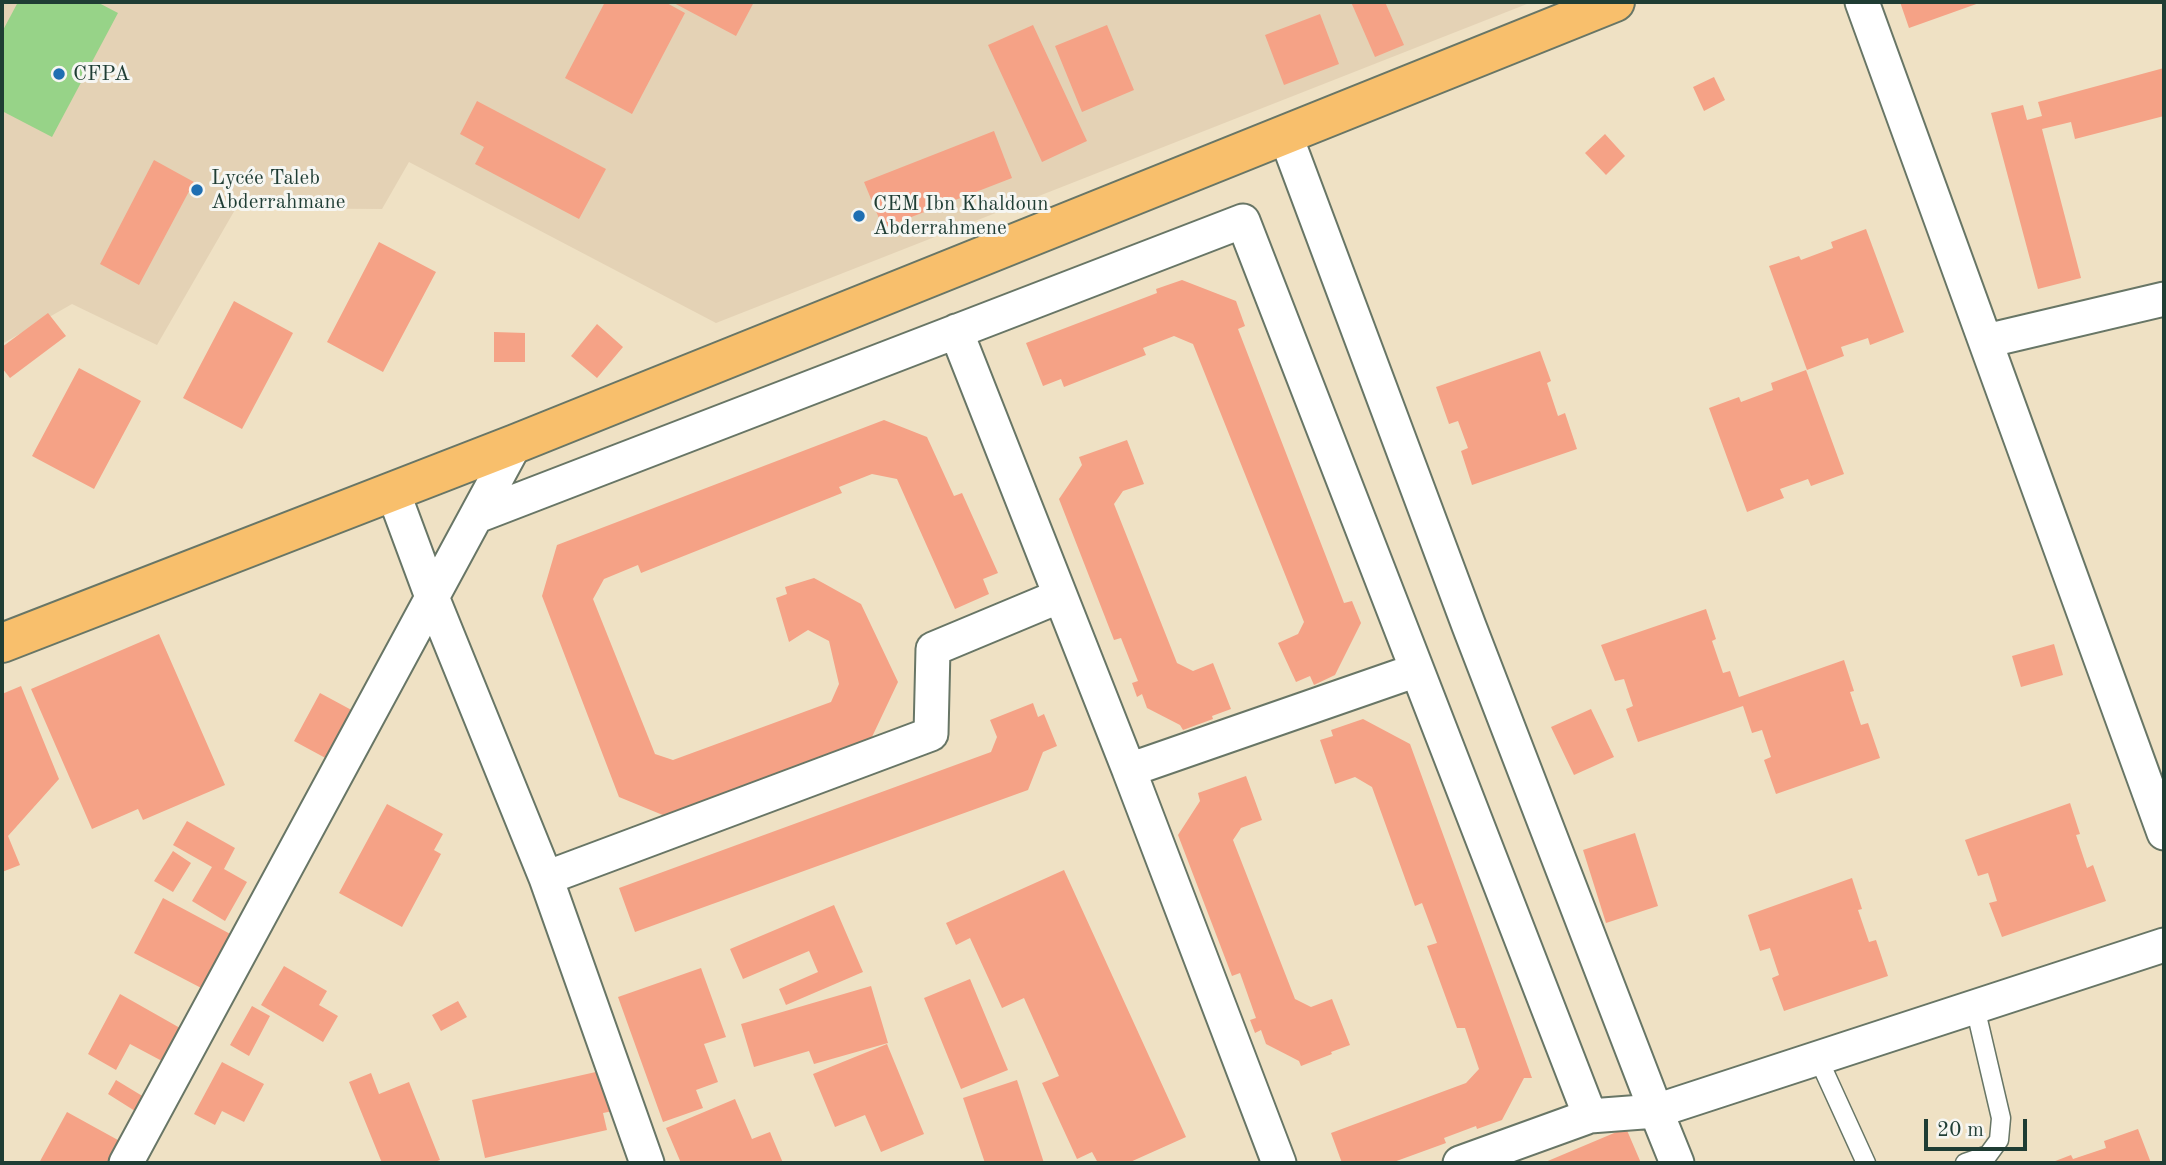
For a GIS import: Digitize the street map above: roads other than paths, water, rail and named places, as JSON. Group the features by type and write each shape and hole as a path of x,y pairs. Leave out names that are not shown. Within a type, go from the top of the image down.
{"main road":[{"path":"2,643 515,444 1615,2"}],"street":[{"path":"1862,2 2164,833"},
{"path":"1285,134 1469,626 1676,1163"},
{"path":"477,516 1243,221 1590,1116"},
{"path":"1986,341 2164,299"},
{"path":"956,331 1129,770 1279,1163"},
{"path":"125,1163 515,444"},
{"path":"393,492 432,597 546,878 647,1163"},
{"path":"546,878 931,734 933,649 1060,596"},
{"path":"1129,770 1417,670"},
{"path":"1460,1163 1590,1116 1656,1111 2164,945"}],"lane":[{"path":"1965,1163 1988,1155 1999,1140 2001,1118 1975,1007"},
{"path":"1818,1058 1866,1163"}],"place":[{"name":"CFPA","path":"59,74"},
{"name":"Lycée Taleb Abderrahmane","path":"197,190"},
{"name":"CEM Ibn Khaldoun Abderrahmene","path":"859,216"}]}
